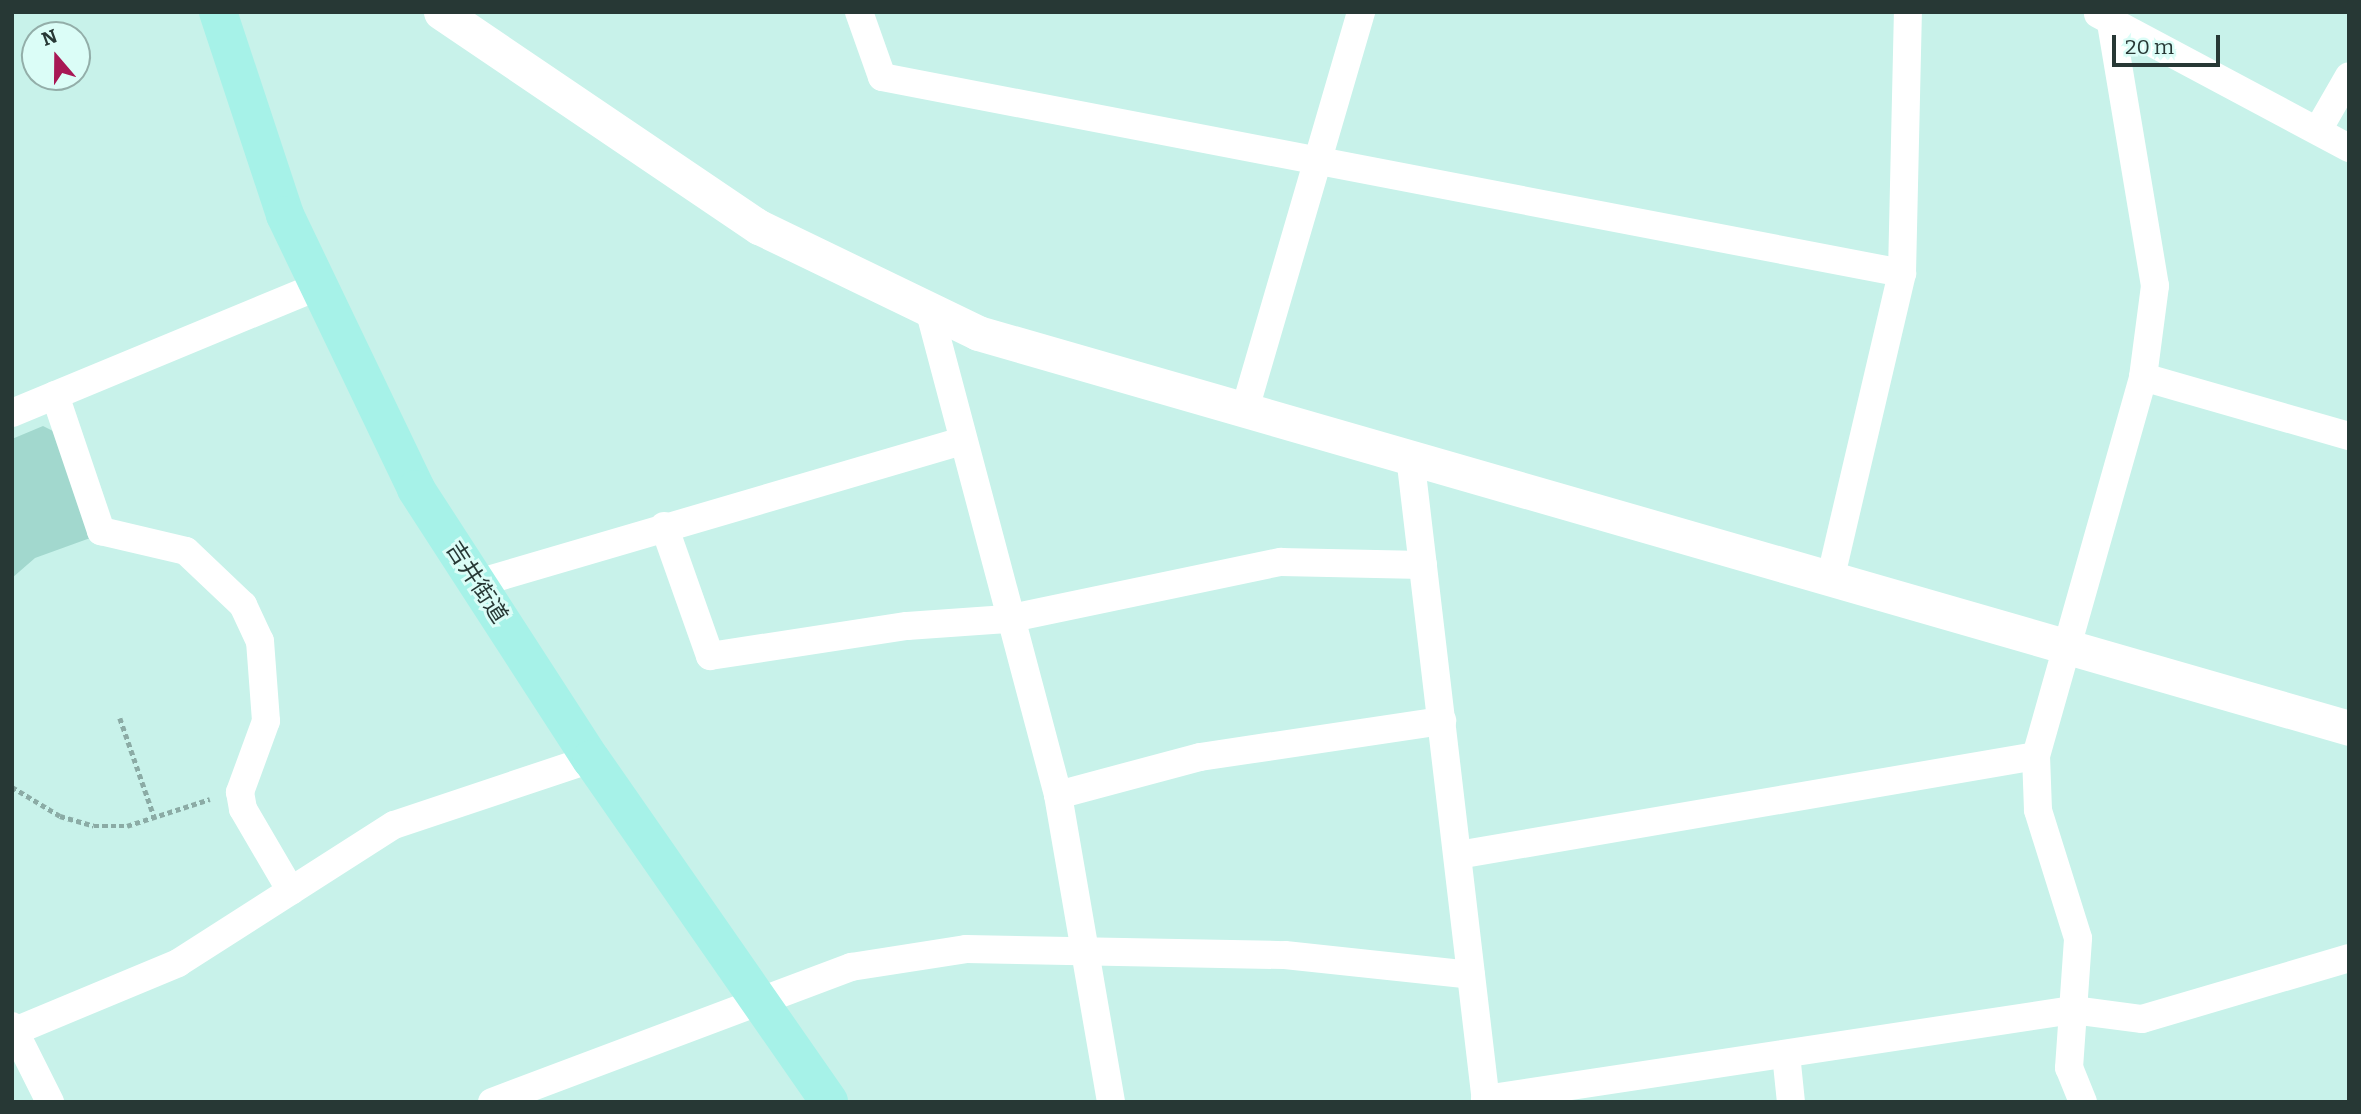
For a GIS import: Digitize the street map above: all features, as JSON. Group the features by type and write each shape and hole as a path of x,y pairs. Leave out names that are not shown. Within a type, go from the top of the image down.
{"main road":[{"name":"吉井街道","path":"218,12 285,215 416,489 591,759 830,1102"}],"street":[{"path":"441,12 759,227 978,333 1831,576 2349,728"},
{"path":"859,12 883,77 1902,273"},
{"path":"1245,409 1361,12"},
{"path":"1831,576 1902,273 1908,12"},
{"path":"2103,14 2349,148"},
{"path":"2083,1102 2069,1068 2078,938 2038,810 2036,755 2143,377 2155,286 2103,14"},
{"path":"2318,130 2349,76"},
{"path":"12,414 319,286"},
{"path":"929,309 1007,619 1058,795 1088,951 1111,1102"},
{"path":"2143,377 2349,436"},
{"path":"55,395 101,531 186,551 243,606 255,629 267,678 266,721 242,788 243,809 291,891"},
{"path":"478,583 962,440"},
{"path":"1410,456 1485,1100 2073,1010 2142,1019 2349,958"},
{"path":"664,526 710,656 907,626 1007,619 1281,562 1423,565"},
{"path":"1058,795 1200,757 1442,721"},
{"path":"1458,855 2036,755"},
{"path":"50,1102 14,1028 178,963 394,825 591,759"},
{"path":"492,1102 851,967 966,949 1285,955 1471,975"},
{"path":"1786,1054 1791,1102"}],"path":[{"path":"120,718 155,819"},
{"path":"12,787 60,816 94,826 155,819 242,788"}],"green space":[{"path":"43,426 59,434 93,537 35,558 12,578 12,439"}]}
